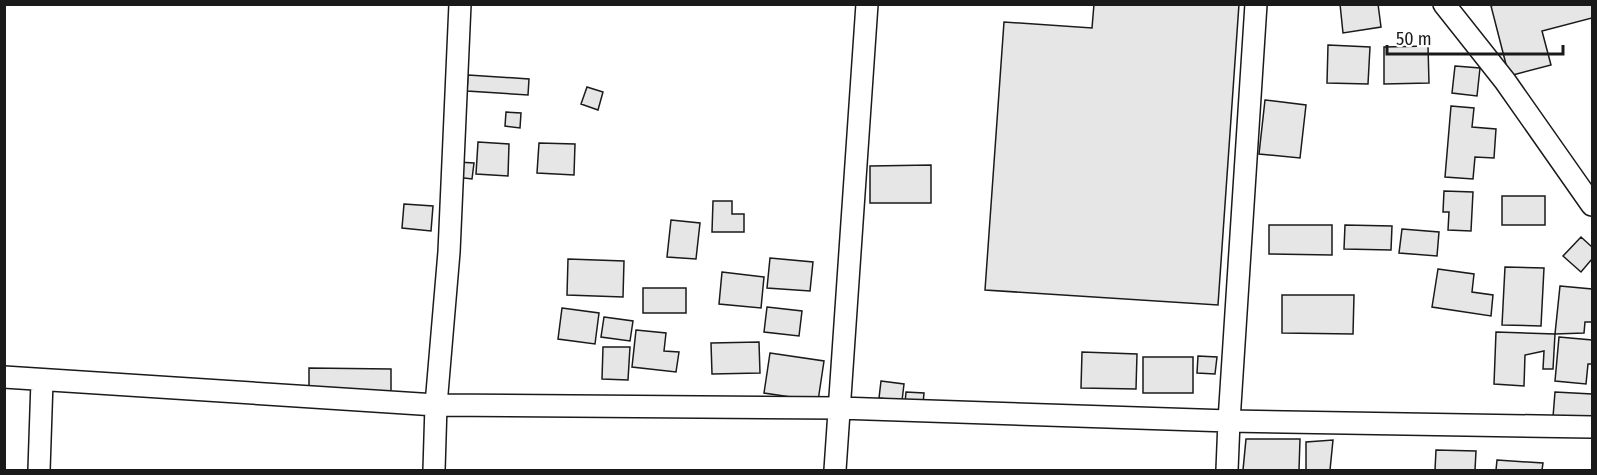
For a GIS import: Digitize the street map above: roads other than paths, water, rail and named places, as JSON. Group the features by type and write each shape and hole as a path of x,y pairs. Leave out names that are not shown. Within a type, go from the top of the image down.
{"street":[{"path":"434,471 436,405 449,252 460,4"},
{"path":"835,471 867,4"},
{"path":"1227,471 1256,4"},
{"path":"1444,4 1505,81 1593,205"},
{"path":"4,377 436,405 839,408 1229,421 1593,427"},
{"path":"39,471 42,381"}]}
